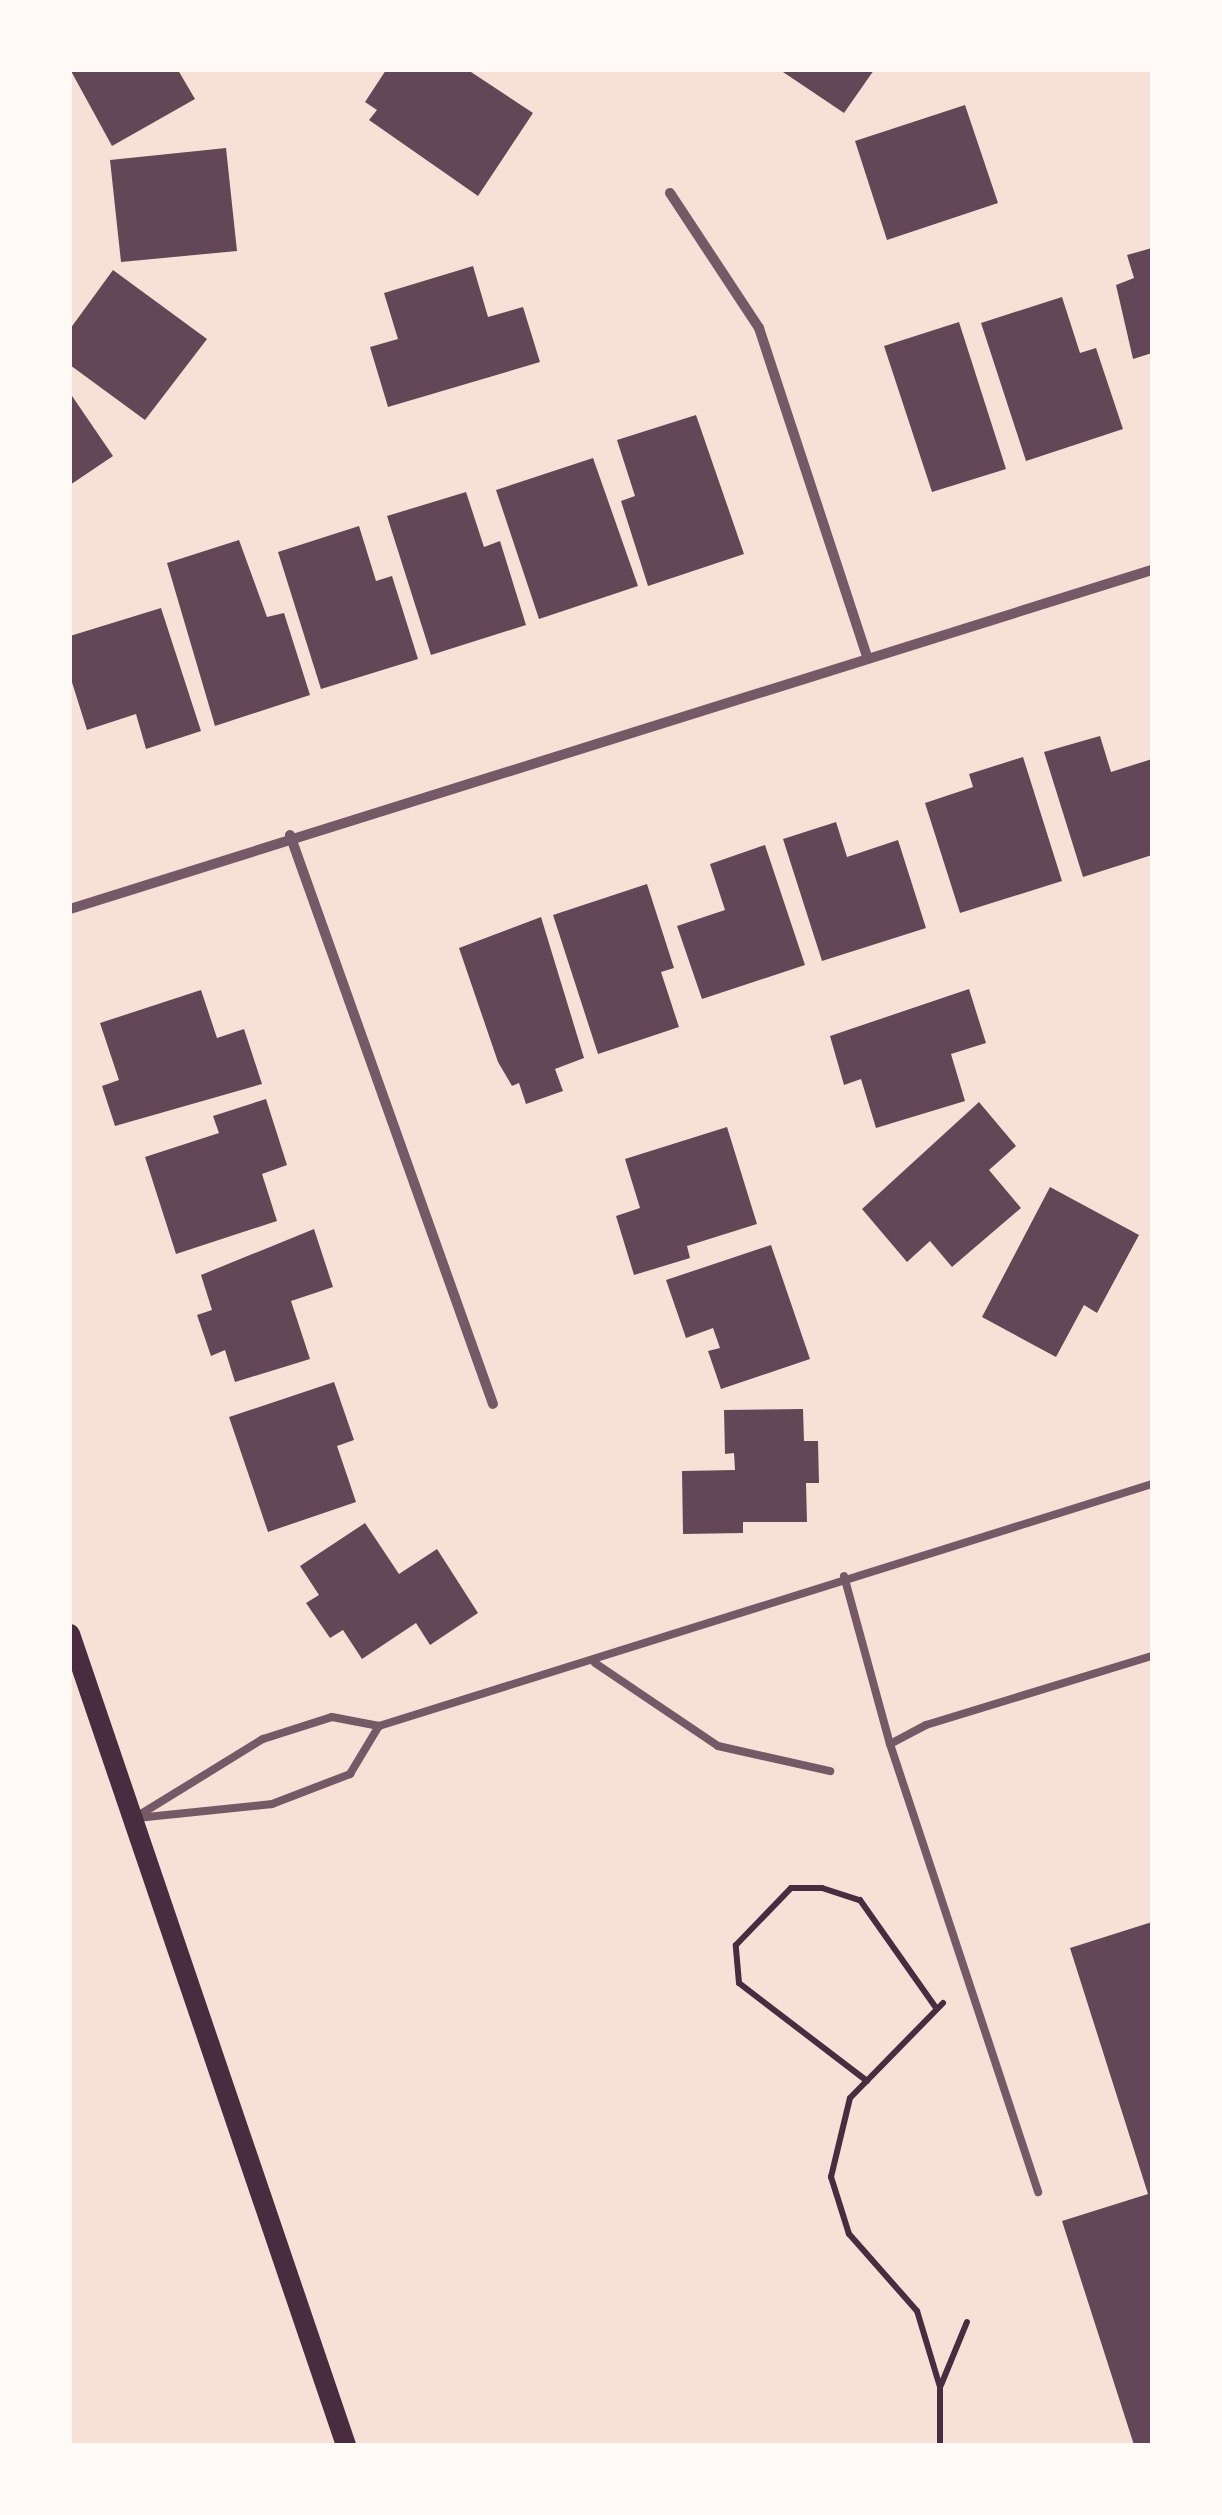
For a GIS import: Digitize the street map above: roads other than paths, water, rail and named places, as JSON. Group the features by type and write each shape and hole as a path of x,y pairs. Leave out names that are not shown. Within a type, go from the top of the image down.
{"main road":[{"path":"70,1634 346,2445"}],"street":[{"path":"670,193 760,328 867,656"},
{"path":"70,909 290,835 1152,570"},
{"path":"290,835 493,1404"}],"lane":[{"path":"134,1818 249,1743 332,1718 380,1726 540,1672 595,1662 844,1576 1152,1484"},
{"path":"844,1576 890,1744 1038,2192"},
{"path":"890,1744 926,1725 1152,1656"},
{"path":"595,1662 718,1746 830,1770"},
{"path":"134,1818 272,1804 350,1774 380,1726"}]}
